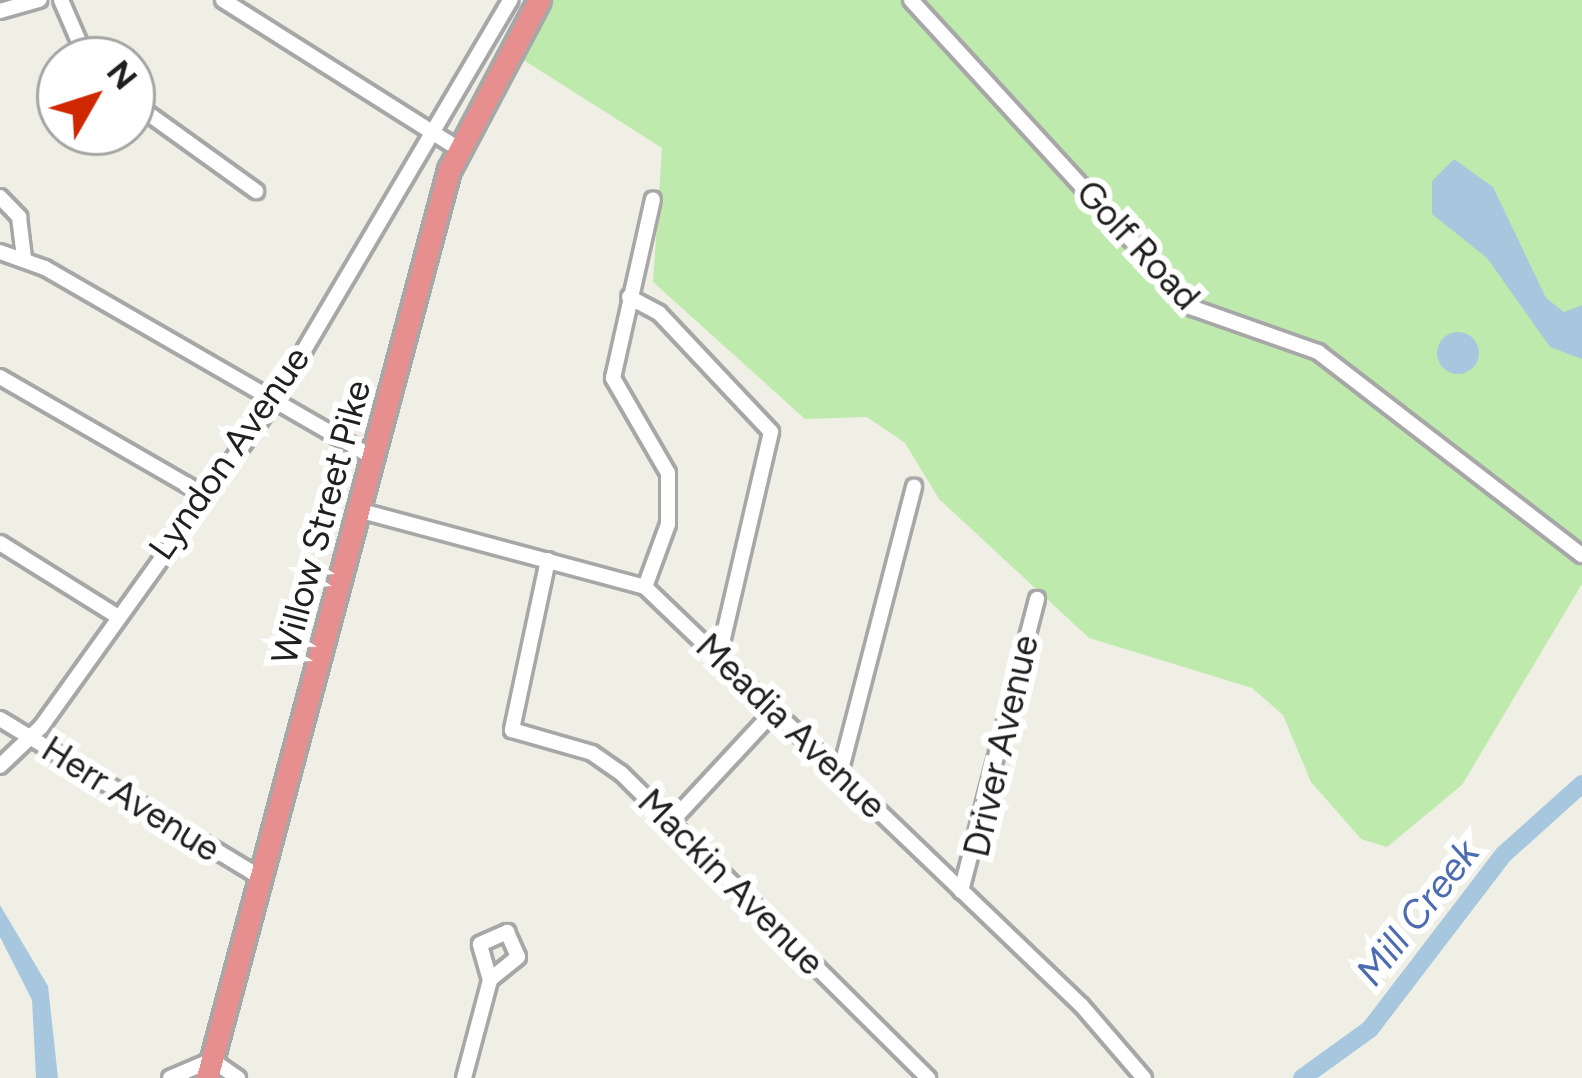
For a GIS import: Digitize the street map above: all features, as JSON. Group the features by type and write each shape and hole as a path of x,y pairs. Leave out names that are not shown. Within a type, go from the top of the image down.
{"highway":[{"name":"Willow Street Pike","path":"210,1069 457,148 539,0"}],"street":[{"path":"0,11 39,0"},
{"path":"61,0 77,36"},
{"path":"223,0 457,148"},
{"name":"Lyndon Avenue","path":"0,766 32,738 201,494 273,403 426,132 510,0"},
{"name":"Golf Road","path":"911,0 1193,308 1318,352 1582,555"},
{"path":"156,120 256,191"},
{"path":"0,197 19,217 24,258"},
{"path":"645,587 671,492 657,447 615,389 629,297 653,199"},
{"path":"0,252 24,258 371,456"},
{"path":"629,297 658,314 771,432 718,656"},
{"path":"0,377 201,494"},
{"path":"840,773 914,486"},
{"name":"Meadia Avenue","path":"358,510 645,587 961,891 1144,1078"},
{"path":"0,543 117,616"},
{"name":"Mackin Avenue","path":"548,560 509,726 602,758 928,1078"},
{"name":"Driver Avenue","path":"961,891 1036,599"},
{"path":"671,822 774,711"},
{"name":"Herr Avenue","path":"0,719 262,878"},
{"path":"464,1078 490,980"},
{"path":"170,1078 210,1069 238,1078"}],"green space":[{"path":"550,0 1582,0 1582,584 1462,785 1387,847 1361,839 1311,782 1283,715 1252,688 1089,638 939,499 905,443 867,417 805,419 653,282 662,148 514,54"}],"water":[{"path":"1454,159 1493,187 1546,298 1564,312 1582,305 1582,359 1550,347 1487,258 1432,214 1432,181"},
{"path":"1458,332 1473,338 1479,353 1473,368 1458,374 1443,368 1437,353 1443,338"},
{"path":"0,905 48,986 58,1078 36,1078 32,1000 0,937"}],"waterway":[{"name":"Mill Creek","path":"1302,1078 1370,1029 1504,854 1582,784"}]}
